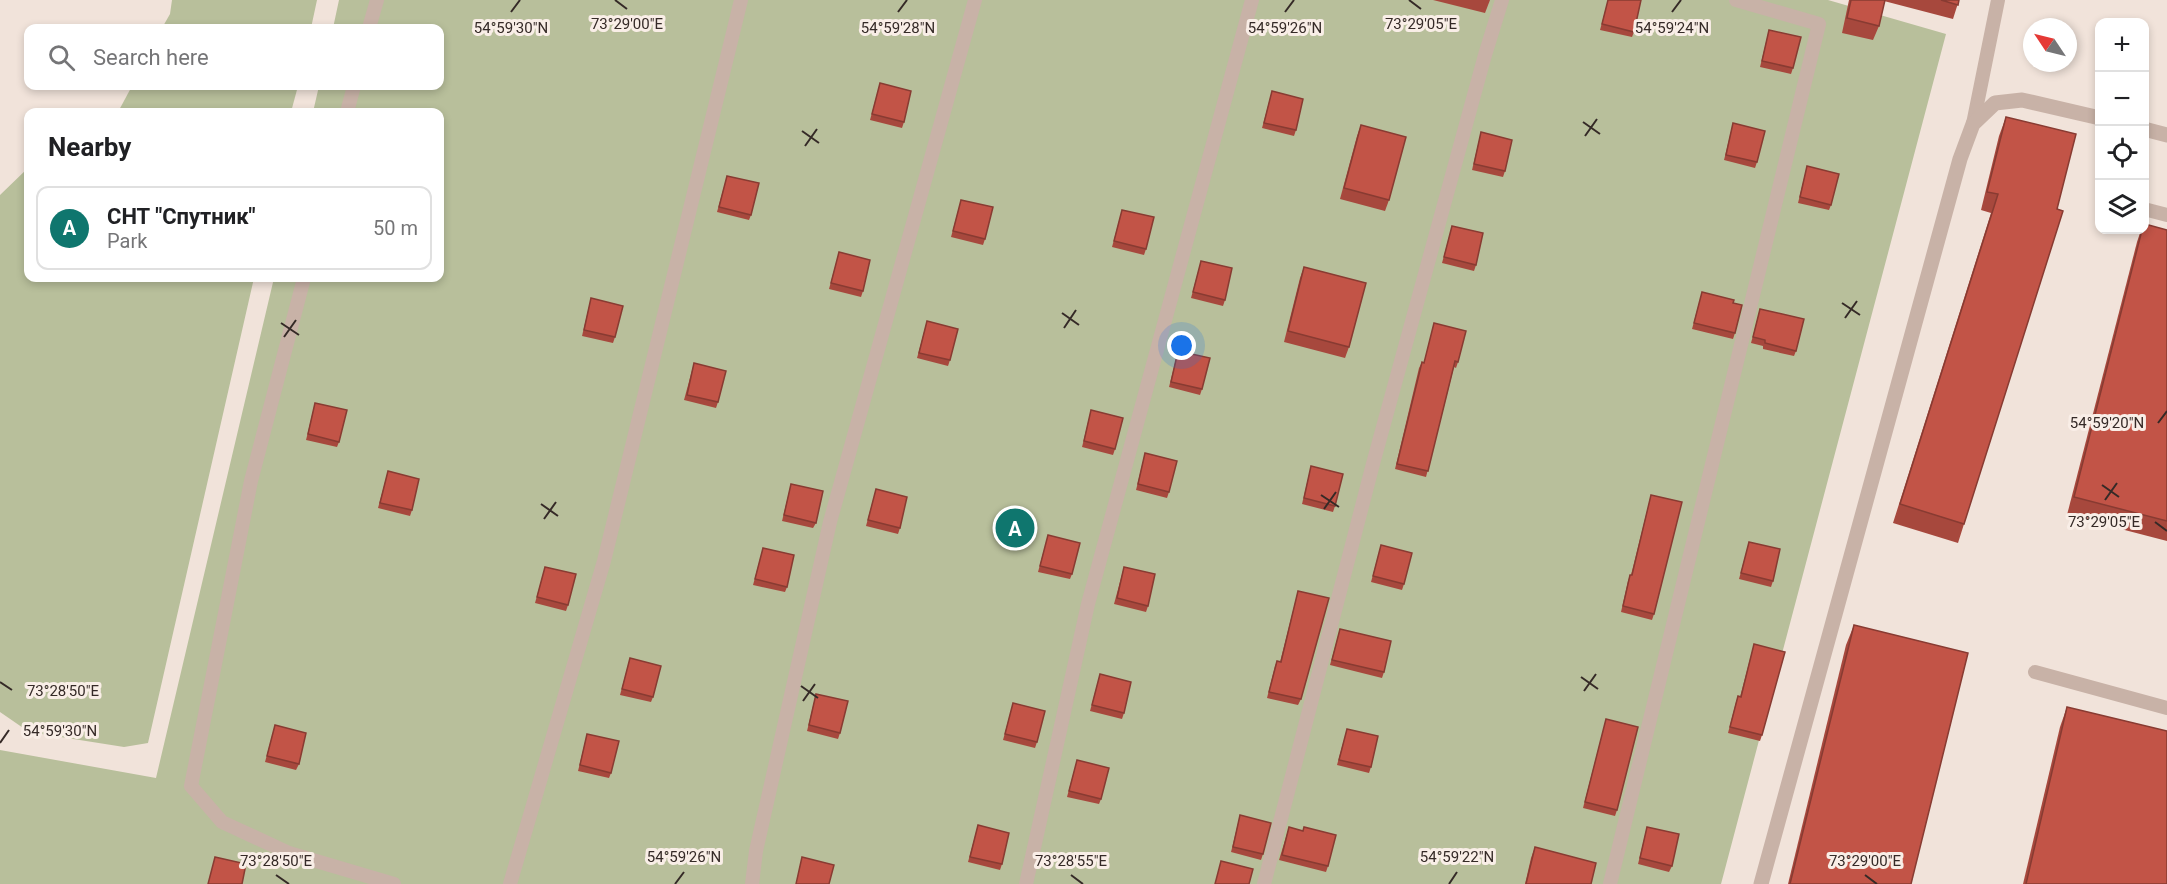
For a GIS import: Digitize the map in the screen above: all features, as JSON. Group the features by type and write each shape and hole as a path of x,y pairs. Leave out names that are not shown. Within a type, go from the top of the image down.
{"street":[{"path":"1761,884 1957,171 1973,124 1995,103 2022,100 2095,117"},
{"path":"2149,130 2167,135"}],"lane":[{"path":"370,24 377,0"},
{"path":"510,884 604,561 741,0"},
{"path":"752,884 756,851 830,522 975,0"},
{"path":"1026,884 1088,604 1251,0"},
{"path":"1264,884 1377,449 1502,0"},
{"path":"1610,884 1819,24 1736,0"},
{"path":"1973,124 1998,0"},
{"path":"348,108 353,90"},
{"path":"2149,210 2167,214"},
{"path":"303,282 251,481 191,786 222,822 289,853 394,884"},
{"path":"2035,672 2167,708"}],"green space":[{"path":"172,0 317,0 312,24 164,24 170,14"},
{"path":"339,0 1828,0 1946,34 1721,884 0,884 0,750 156,778 273,282 444,282 444,108 314,108 318,90 444,90 444,24 334,24"},
{"path":"130,90 297,90 292,108 120,108"},
{"path":"24,172 24,282 253,282 148,743 124,747 29,732 0,712 0,195"}],"building":[{"path":"1608,0 1641,0 1634,32 1602,24"},
{"path":"1851,0 1885,0 1879,26 1847,18"},
{"path":"1941,0 1959,0 1958,5"},
{"path":"1769,30 1801,37 1793,68 1762,61"},
{"path":"880,83 911,91 904,122 872,114"},
{"path":"1272,91 1303,99 1296,130 1264,123"},
{"path":"2006,117 2076,134 2057,209 2063,211 1964,524 1900,504 1998,194 1987,192"},
{"path":"1733,123 1765,131 1757,162 1726,155"},
{"path":"1361,125 1406,137 1389,200 1344,188"},
{"path":"1481,132 1512,140 1505,171 1474,164"},
{"path":"1807,166 1839,174 1831,205 1800,197"},
{"path":"727,176 759,183 751,215 719,207"},
{"path":"961,200 993,207 985,239 953,231"},
{"path":"1122,210 1154,217 1146,249 1114,241"},
{"path":"2149,225 2167,230 2167,521 2074,497 2141,234 2149,234"},
{"path":"1452,226 1483,233 1476,265 1444,257"},
{"path":"839,252 870,260 863,291 831,283"},
{"path":"1201,261 1232,268 1225,300 1193,292"},
{"path":"1304,267 1366,283 1349,347 1288,331"},
{"path":"1702,292 1734,300 1733,303 1742,305 1735,333 1694,323"},
{"path":"591,298 623,306 615,337 584,330"},
{"path":"1760,309 1804,319 1796,351 1765,343 1765,340 1753,337"},
{"path":"927,321 958,329 950,360 919,353"},
{"path":"1434,323 1466,331 1458,362 1455,361 1428,471 1397,464"},
{"path":"1178,351 1210,358 1202,389 1171,382"},
{"path":"694,363 726,371 718,402 687,395"},
{"path":"315,403 347,410 339,442 308,434"},
{"path":"1091,410 1123,418 1115,449 1084,441"},
{"path":"1145,453 1177,461 1169,492 1138,484"},
{"path":"1311,466 1343,474 1335,506 1304,498"},
{"path":"388,471 419,479 412,510 380,503"},
{"path":"791,484 823,491 816,523 784,515"},
{"path":"876,489 907,497 900,528 868,520"},
{"path":"1651,495 1682,502 1654,614 1623,606"},
{"path":"1048,535 1080,543 1072,574 1040,566"},
{"path":"1749,542 1780,549 1773,581 1741,573"},
{"path":"1381,545 1412,553 1404,584 1373,576"},
{"path":"763,548 794,555 787,587 755,579"},
{"path":"545,567 576,574 568,605 537,597"},
{"path":"1124,567 1155,574 1148,606 1117,598"},
{"path":"1298,591 1329,598 1301,699 1269,692 1277,661 1281,662"},
{"path":"1854,625 1968,653 1911,884 1790,884"},
{"path":"1340,629 1391,641 1384,672 1332,660"},
{"path":"1754,644 1785,652 1762,735 1730,727 1738,696 1741,697"},
{"path":"630,658 661,666 653,697 622,689"},
{"path":"1100,674 1131,682 1124,713 1092,705"},
{"path":"816,694 848,701 840,733 809,725"},
{"path":"1013,703 1045,711 1037,742 1005,734"},
{"path":"2067,707 2167,731 2167,884 2026,884"},
{"path":"1606,719 1638,727 1617,810 1585,802"},
{"path":"275,725 306,733 299,764 267,756"},
{"path":"1347,729 1378,736 1371,767 1339,760"},
{"path":"587,734 619,741 611,773 580,765"},
{"path":"1077,760 1109,768 1101,799 1069,791"},
{"path":"1240,815 1271,823 1263,854 1233,847"},
{"path":"978,825 1009,833 1002,864 970,857"},
{"path":"1289,827 1303,831 1304,827 1336,835 1328,866 1282,855"},
{"path":"1647,827 1679,834 1672,866 1640,858"},
{"path":"1535,847 1596,863 1591,884 1526,884"},
{"path":"215,857 246,864 242,884 208,884"},
{"path":"802,857 834,865 829,884 796,884"},
{"path":"1221,861 1253,869 1249,884 1215,884"}],"place":[{"name":"СНТ \"Спутник\"","path":"1015,528"}]}
